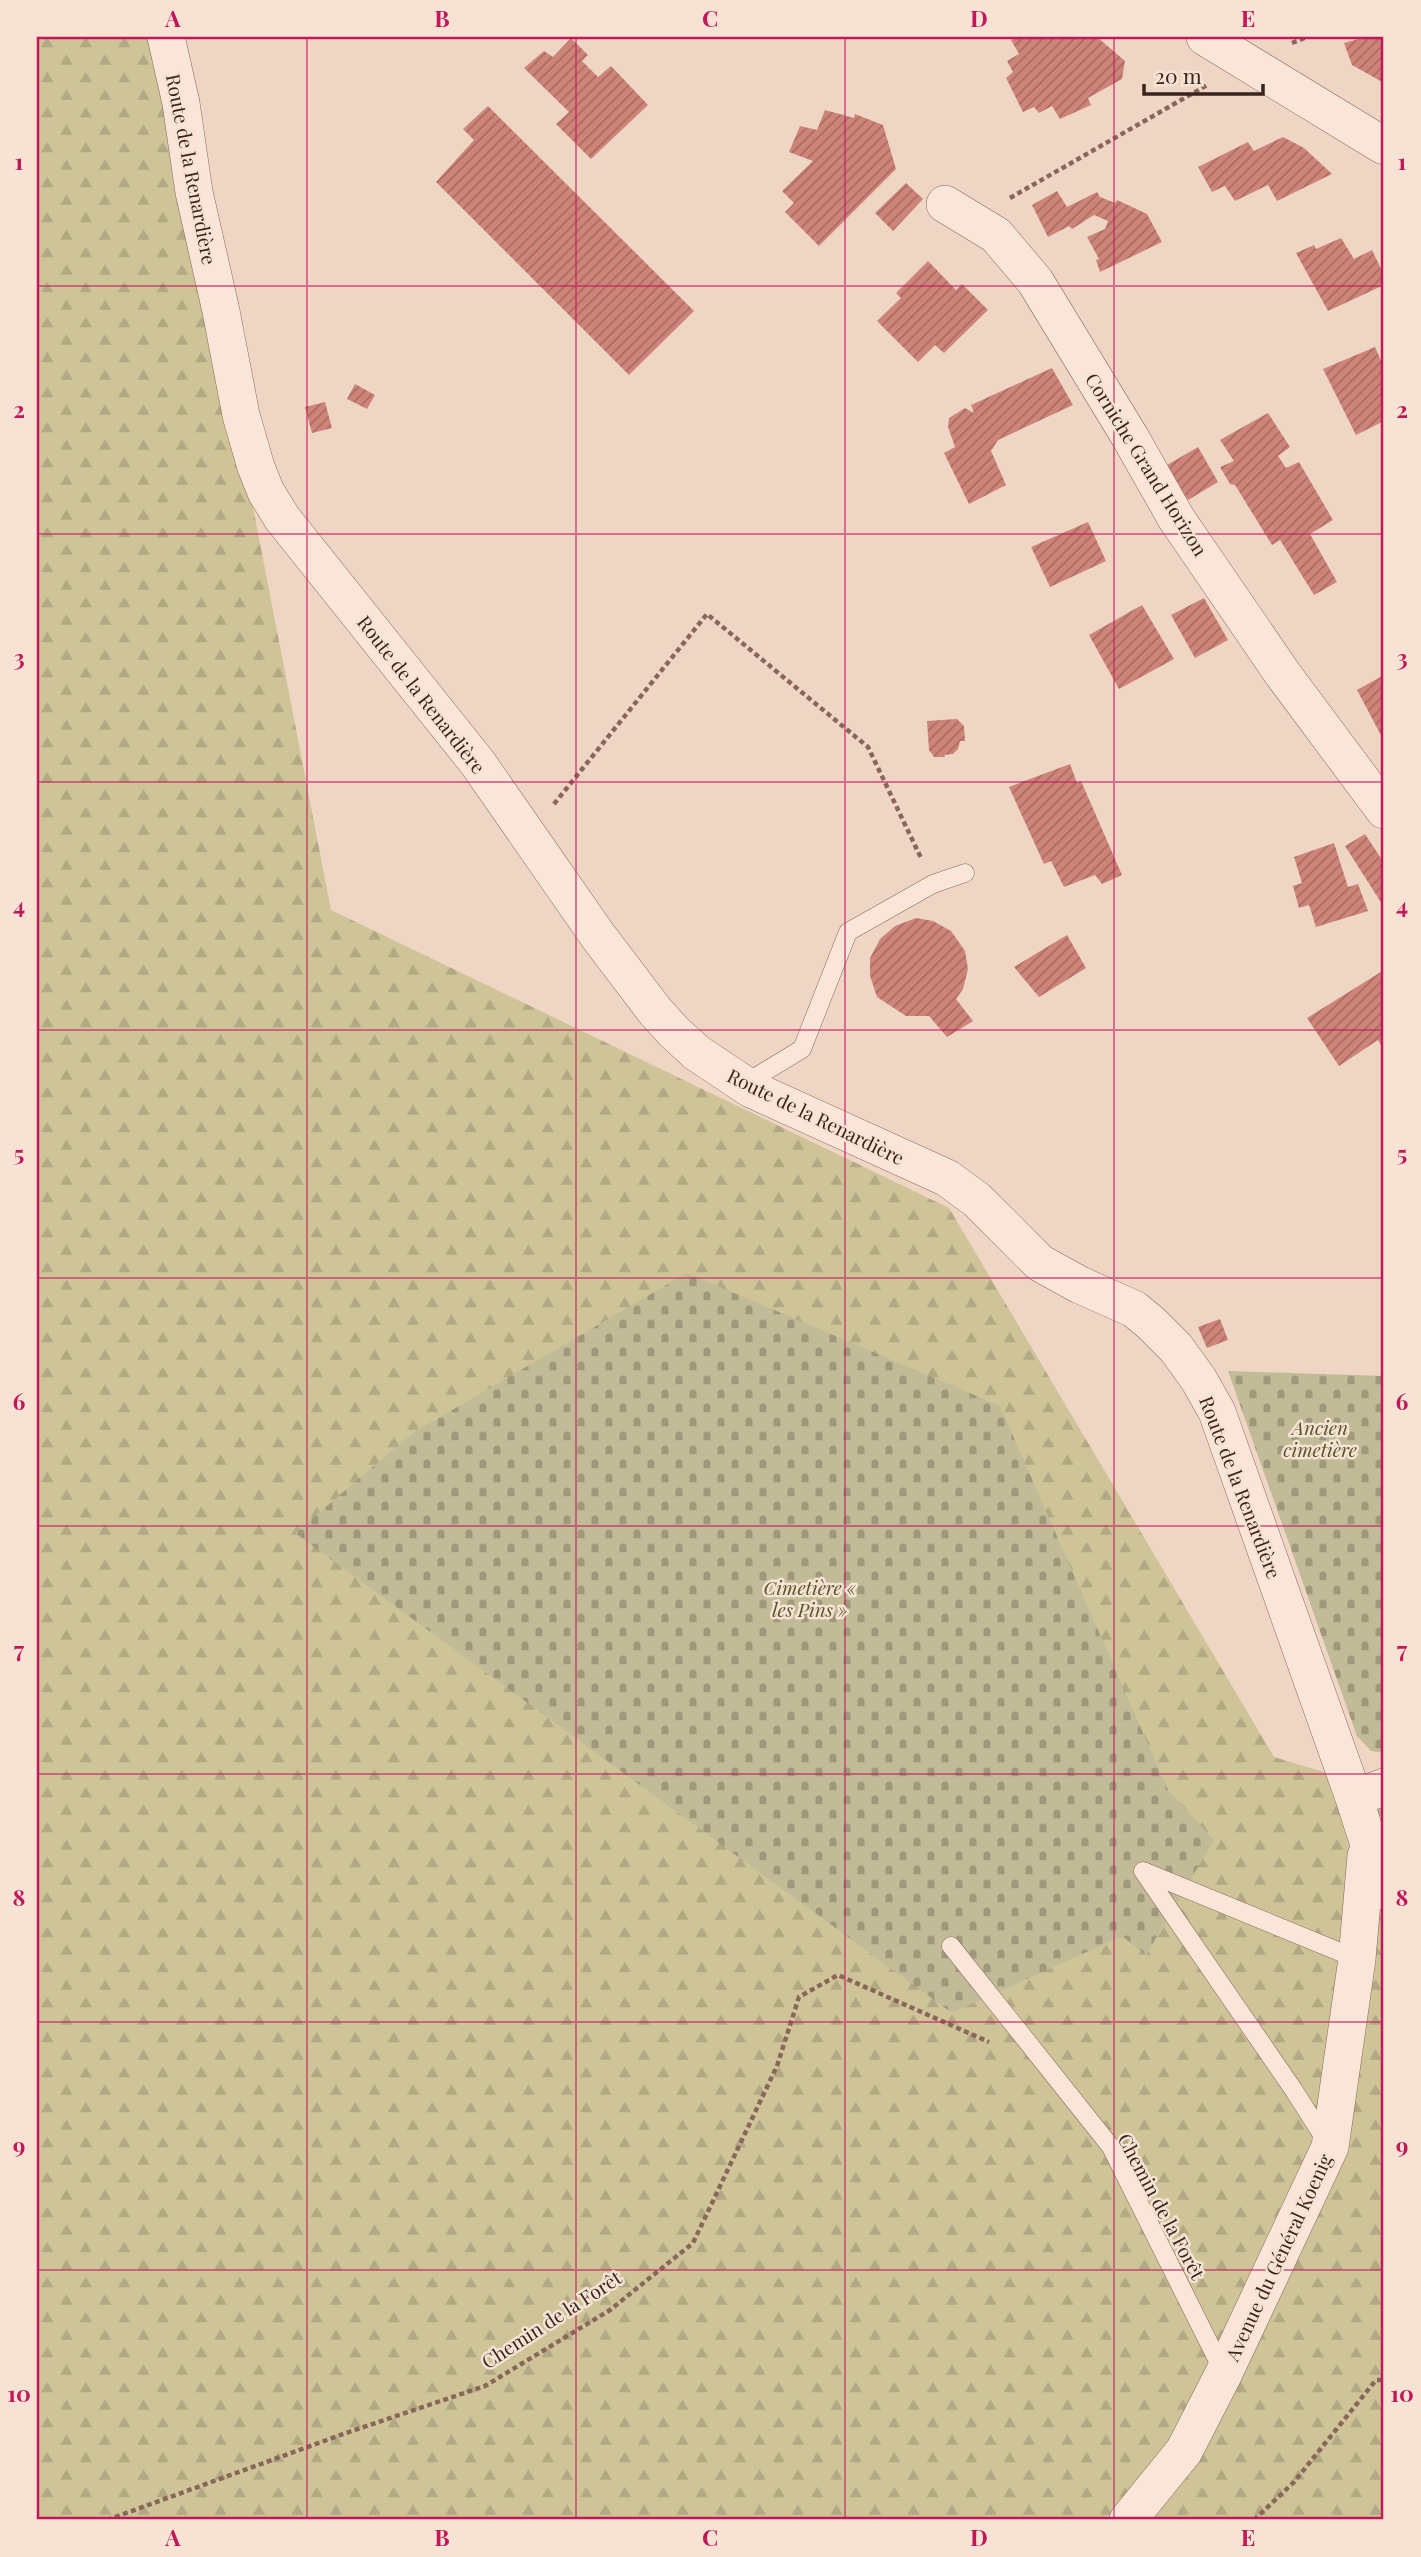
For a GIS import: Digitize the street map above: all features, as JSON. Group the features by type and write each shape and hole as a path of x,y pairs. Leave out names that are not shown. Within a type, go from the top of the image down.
{"street":[{"name":"Route de la Renardière","path":"166,37 181,103 194,192 241,415 249,448 266,492 282,518 477,762 598,936 654,1011 697,1053 744,1084 947,1178 977,1200 1040,1263 1080,1285 1134,1309 1176,1348 1199,1380 1217,1412 1369,1792 1368,1841 1384,1891"},
{"path":"1205,37 1384,146"},
{"name":"Corniche Grand Horizon","path":"958,211 996,235 1035,281 1176,518 1282,673 1384,810"},
{"name":"Avenue du Général Koenig","path":"1128,2520 1184,2451 1224,2373 1330,2147 1357,1959 1368,1841"}],"lane":[{"path":"744,1084 802,1049 848,932 933,884 965,873"},
{"path":"1330,2147 1143,1871 1357,1959"},
{"name":"Chemin de la Forêt","path":"951,1946 1111,2147 1224,2373"}],"path":[{"path":"958,211 1246,63 1307,37"},
{"path":"529,834 707,614 868,747 933,884"},
{"name":"Chemin de la Forêt","path":"107,2520 346,2433 485,2386 610,2310 693,2243 777,2066 799,1997 838,1975 1048,2068"},
{"path":"1254,2520 1294,2482 1376,2380 1384,2380"}],"green space":[{"path":"37,37 162,37 331,910 949,1208 1274,1757 1384,1790 1384,2520 37,2520"},
{"name":"Cimetière « les Pins »","path":"687,1273 1000,1406 1168,1790 1214,1840 1146,1955 1122,1936 952,2013 295,1533 413,1433"},
{"name":"Ancien cimetière","path":"1228,1371 1384,1376 1384,1753 1371,1751 1357,1736"}],"building":[{"path":"1018,37 1097,37 1125,61 1122,79 1088,98 1091,105 1060,119 1052,106 1039,113 1034,107 1023,112 1006,78 1013,72 1007,61 1019,54 1011,40"},
{"path":"1366,37 1384,37 1384,83 1352,65 1344,43"},
{"path":"571,38 588,55 582,61 598,77 611,66 648,105 591,159 556,124 569,112 524,68 544,51 553,57"},
{"path":"488,106 694,311 629,375 436,182 474,140 463,129"},
{"path":"825,110 854,118 855,114 883,125 896,169 819,246 785,212 794,203 782,191 813,161 789,152 800,126 817,130"},
{"path":"1283,137 1304,148 1332,174 1277,201 1268,185 1235,201 1225,186 1212,192 1198,167 1248,142 1254,151"},
{"path":"906,183 923,199 893,231 875,213"},
{"path":"1057,191 1067,207 1097,192 1100,197 1115,203 1117,200 1147,214 1162,242 1100,272 1096,260 1099,259 1087,237 1105,229 1108,221 1094,215 1072,229 1069,226 1048,237 1032,205"},
{"path":"1341,238 1354,259 1372,250 1384,275 1384,285 1328,311 1296,253 1314,245 1316,249"},
{"path":"928,261 956,290 962,284 988,310 944,353 935,345 918,362 877,321 901,298 896,293"},
{"path":"1375,347 1384,367 1384,421 1356,435 1323,369"},
{"path":"1052,368 1073,405 998,440 991,451 1006,485 969,504 944,453 955,447 948,427 949,418 965,408 974,413 971,405"},
{"path":"355,384 375,395 367,409 347,399"},
{"path":"325,402 332,428 312,433 305,407"},
{"path":"1268,413 1290,447 1278,456 1286,468 1299,462 1333,520 1310,534 1337,582 1314,595 1280,540 1272,545 1235,485 1230,484 1220,467 1234,461 1220,440"},
{"path":"1198,447 1218,482 1188,500 1167,465"},
{"path":"1088,522 1106,561 1050,587 1031,547"},
{"path":"1204,598 1228,640 1195,658 1171,615"},
{"path":"1142,605 1174,659 1119,689 1089,635"},
{"path":"1384,675 1384,741 1357,690"},
{"path":"957,719 964,726 965,741 960,741 953,754 934,757 929,750 927,721"},
{"path":"1070,764 1077,783 1081,781 1122,875 1102,884 1095,875 1064,887 1051,861 1044,864 1009,787"},
{"path":"1365,834 1384,863 1382,904 1345,846"},
{"path":"1334,843 1348,887 1358,884 1368,911 1316,927 1309,905 1299,908 1293,886 1302,883 1294,857"},
{"path":"916,918 933,921 951,931 965,951 968,969 963,989 956,999 973,1021 947,1037 929,1016 906,1016 877,997 870,976 870,958 880,939 895,926"},
{"path":"1067,935 1086,968 1039,997 1014,967"},
{"path":"1384,970 1384,1050 1378,1040 1339,1066 1307,1018"},
{"path":"1220,1319 1228,1340 1207,1348 1198,1327"}]}
